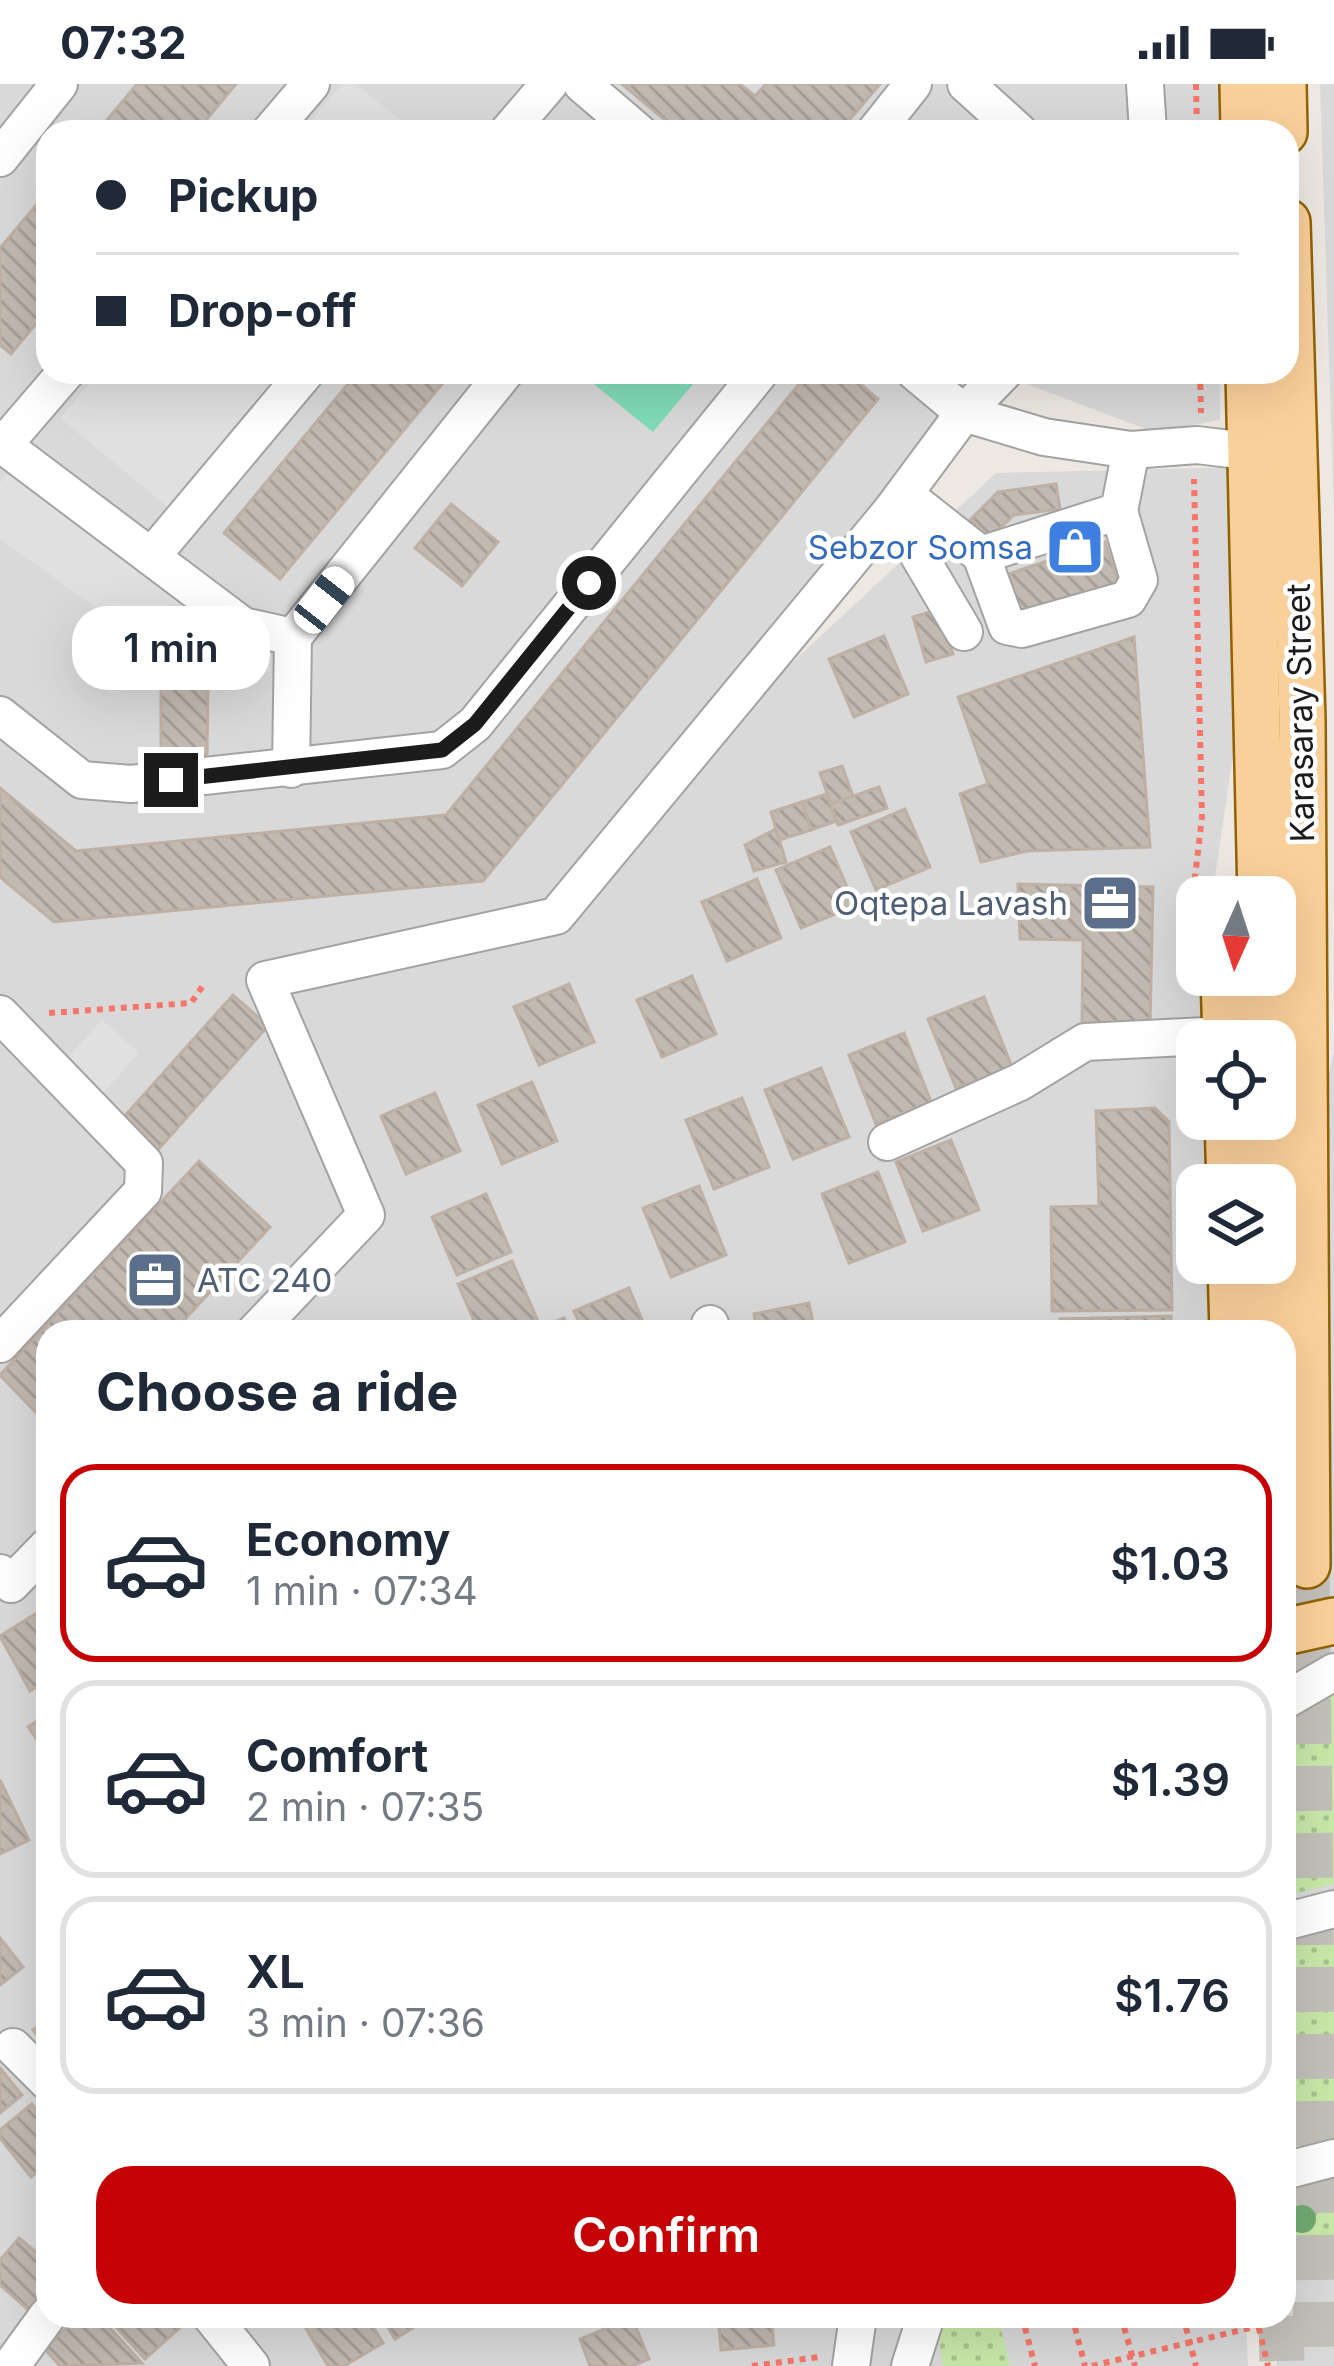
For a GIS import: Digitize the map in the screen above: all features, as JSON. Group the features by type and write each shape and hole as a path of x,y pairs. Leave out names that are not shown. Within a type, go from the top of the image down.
{"main road":[{"path":"1243,84 1244,120"},
{"path":"1283,84 1284,120"},
{"name":"Karasaray Street","path":"1252,384 1272,454 1302,720 1307,1564"},
{"name":"Karasaray Street","path":"1261,876 1258,710 1277,384"},
{"path":"1232,876 1258,710"},
{"path":"1302,720 1334,901"},
{"path":"1232,1284 1233,1320"},
{"path":"1268,1284 1269,1320"},
{"path":"1296,1631 1334,1621"}],"street":[{"path":"0,158 59,84"},
{"path":"281,120 311,84"},
{"path":"518,120 549,84"},
{"path":"582,84 624,120"},
{"path":"884,120 913,84"},
{"path":"966,84 1006,120"},
{"path":"1145,84 1147,120"},
{"path":"55,384 2,443 243,626 293,637"},
{"path":"151,557 297,384"},
{"path":"291,769 293,637 495,384"},
{"path":"0,715 82,780 131,784 442,750 475,724 750,384"},
{"path":"929,384 964,413 1044,437 1131,450 1197,445 1272,454"},
{"path":"266,1320 366,1215 265,980 556,916 992,384"},
{"path":"898,502 980,555 1007,626 1022,629 1128,599 1139,580 1119,512 1131,450"},
{"path":"898,502 964,632"},
{"path":"980,555 1119,512"},
{"path":"0,1344 143,1191 146,1177 144,1163 2,1015"},
{"path":"887,1142 1020,1082 1085,1042 1176,1040"},
{"path":"0,1573 11,1584 36,1558"},
{"path":"1296,1694 1334,1672"},
{"path":"1296,1919 1334,1909"},
{"path":"13,2047 36,2070"},
{"path":"1296,2168 1334,2158"},
{"path":"11,2366 39,2328"},
{"path":"220,2328 250,2366"},
{"path":"851,2360 856,2328"},
{"path":"912,2363 922,2328"}],"path":[{"path":"1196,84 1196,120"},
{"path":"1200,384 1203,876"},
{"path":"2,1015 191,1003 204,984"},
{"path":"1026,2328 1035,2366"},
{"path":"1074,2328 1088,2366 1235,2328"},
{"path":"1124,2328 1135,2366"},
{"path":"1186,2328 1196,2366"},
{"path":"1259,2328 1268,2366"},
{"path":"752,2366 851,2360"}],"shaded area":[{"path":"0,84 1218,84 1218,120 36,120 36,384 968,384 653,792 996,473 1241,467 1244,681 1215,876 1176,876 1176,996 1212,996 1213,1020 1176,1020 1176,1140 1215,1140 1216,1164 1176,1164 1176,1284 1218,1284 1219,1320 271,1320 370,1215 265,980 366,1215 266,1320 36,1320 36,2328 1246,2328 1248,2366 0,2366"},
{"path":"342,84 356,84 400,120 311,120"},
{"path":"1320,84 1334,84 1334,515"},
{"path":"89,384 274,384 169,508 60,418"},
{"path":"1027,384 1220,384 1220,420 1154,432"},
{"path":"12,467 272,642 270,672 191,666 158,652 0,539 0,483"},
{"path":"102,1020 139,1053 88,1110 51,1076"},
{"path":"1334,1053 1334,2366 1277,2366 1275,2328 1296,2328 1296,1320 1271,1320 1279,1284 1296,1284 1296,1214"}],"green space":[{"path":"594,384 693,384 653,432"},
{"path":"1334,1692 1334,1884 1296,1893 1296,1711"},
{"path":"1334,1933 1334,2144 1296,2154 1296,1942"},
{"path":"1334,2197 1334,2242 1296,2250 1296,2206"},
{"path":"940,2328 1001,2328 1010,2366 943,2366"}],"building":[{"path":"137,84 236,84 206,120 107,120"},
{"path":"622,84 740,84 755,96 766,84 880,84 849,120 665,120"},
{"path":"36,205 36,324 11,354 0,345 0,248"},
{"path":"348,384 442,384 280,579 224,533"},
{"path":"799,384 860,384 878,399 483,881 54,922 0,877 0,788 76,851 446,815"},
{"path":"1056,484 1060,509 1014,515 989,539 970,520 998,492"},
{"path":"451,504 498,542 462,586 415,548"},
{"path":"1105,542 1119,585 1013,619 999,577"},
{"path":"939,609 953,654 926,662 913,617"},
{"path":"884,636 908,694 854,717 829,659"},
{"path":"1134,637 1150,847 1027,851 981,862 960,794 988,784 958,697"},
{"path":"161,678 208,679 207,757 161,756"},
{"path":"842,766 853,796 831,804 820,773"},
{"path":"879,787 887,808 838,825 831,804"},
{"path":"827,794 836,821 811,830 802,802"},
{"path":"802,802 811,830 779,840 771,812"},
{"path":"905,809 930,867 876,890 851,832"},
{"path":"776,829 786,862 754,871 745,845"},
{"path":"830,847 855,906 801,928 776,870"},
{"path":"757,879 781,938 727,961 702,902"},
{"path":"1018,884 1153,887 1150,1028 1082,1025 1083,940 1020,939"},
{"path":"692,976 716,1034 662,1057 637,1000"},
{"path":"569,984 594,1042 539,1065 514,1007"},
{"path":"233,995 268,1026 149,1160 113,1129"},
{"path":"984,997 1012,1067 956,1088 928,1019"},
{"path":"904,1033 931,1102 876,1124 849,1055"},
{"path":"821,1068 849,1137 793,1159 765,1090"},
{"path":"532,1082 557,1141 502,1164 478,1105"},
{"path":"435,1093 460,1151 406,1174 381,1116"},
{"path":"742,1098 769,1167 714,1189 686,1120"},
{"path":"1155,1108 1169,1122 1172,1310 1052,1311 1051,1207 1099,1206 1096,1111"},
{"path":"951,1140 979,1210 923,1231 896,1162"},
{"name":"АТС 240","path":"199,1161 270,1227 184,1320 51,1320"},
{"path":"878,1172 905,1242 849,1263 822,1194"},
{"path":"699,1186 726,1255 671,1277 643,1208"},
{"path":"486,1194 511,1252 457,1275 432,1217"},
{"path":"512,1261 537,1319 474,1320 458,1284"},
{"path":"629,1288 642,1320 578,1320 574,1311"},
{"path":"809,1303 813,1320 755,1320 754,1314"},
{"path":"1171,1316 1171,1320 1060,1320"},
{"name":"АТС 240","path":"36,1336 36,1412 0,1375"},
{"path":"36,1614 36,1687 30,1691 0,1636"},
{"path":"0,1780 29,1840 0,1854"},
{"path":"0,1938 23,1967 0,1985"},
{"path":"0,2068 22,2095 0,2113"},
{"path":"32,2104 36,2109 36,2173 31,2177 0,2138 0,2130"},
{"path":"19,2238 36,2252 36,2306 31,2312 0,2285 0,2260"},
{"path":"66,2328 110,2328 142,2363 60,2366 44,2348"},
{"path":"117,2328 180,2328 145,2359"},
{"path":"306,2328 374,2328 383,2343 344,2366 328,2366"},
{"path":"388,2328 413,2328 395,2339"},
{"path":"607,2328 636,2328 649,2359 632,2366 590,2366 580,2339"},
{"path":"719,2328 772,2328 774,2345 721,2350"}],"tunnel":[{"path":"1307,1565 1316,2366"},
{"path":"1281,2328 1282,2366"}],"place":[{"name":"Sebzor Somsa","path":"1075,547"},
{"name":"Oqtepa Lavash","path":"1110,903"},
{"name":"АТС 240","path":"155,1280"}],"route":[{"path":"171,780 442,750 475,724 589,583"}]}
